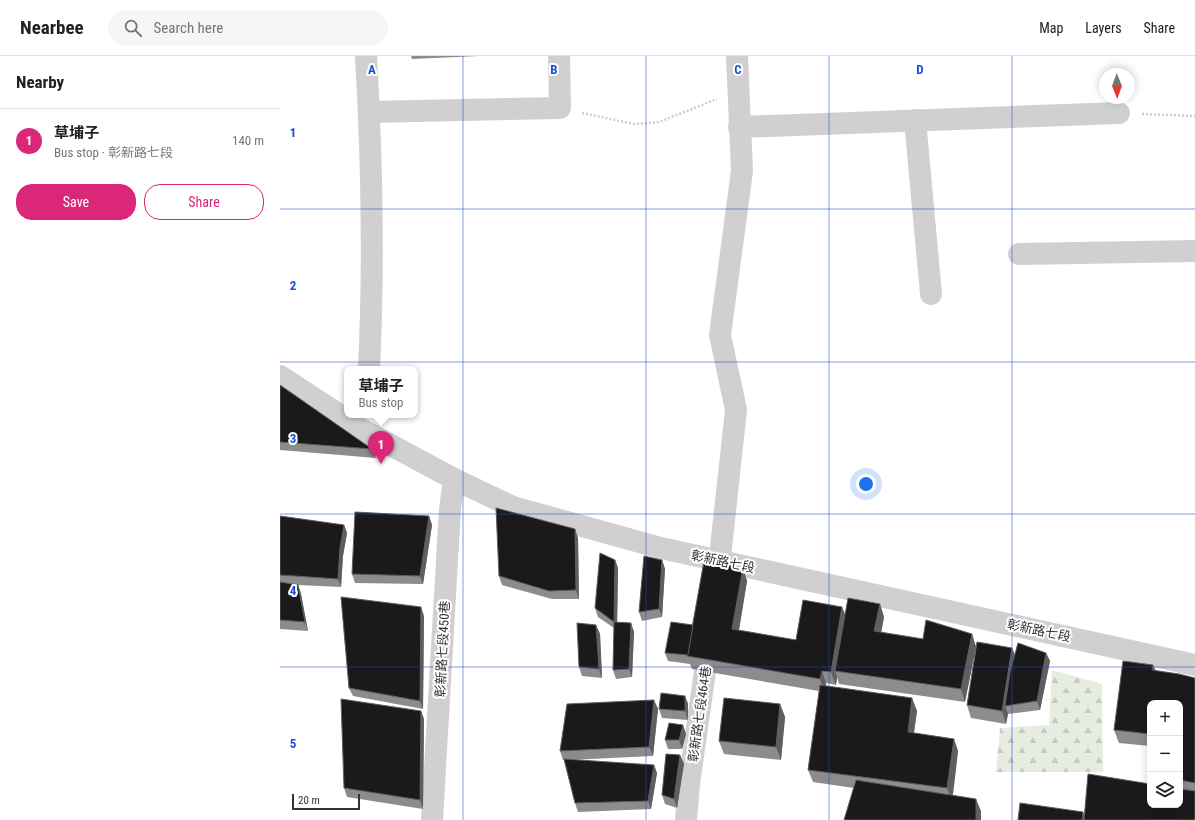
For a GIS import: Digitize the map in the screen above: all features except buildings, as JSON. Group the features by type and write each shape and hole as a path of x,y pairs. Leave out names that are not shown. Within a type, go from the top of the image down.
{"street":[{"path":"366,56 369,112 372,287 369,366"},
{"path":"369,112 560,108 559,56"},
{"path":"716,591 736,410 720,335 742,171 737,56"},
{"path":"740,127 1119,113"},
{"path":"916,120 930,294"},
{"path":"1019,254 1195,251"},
{"name":"彰新路七段","path":"280,376 344,412"},
{"name":"彰新路七段","path":"362,422 454,479 513,506 661,548 1195,665"},
{"name":"彰新路七段450巷","path":"432,820 450,509 454,479"},
{"name":"彰新路七段464巷","path":"686,820 689,784 711,622"}],"path":[{"path":"560,108 634,124 659,122 738,91"},
{"path":"1119,113 1195,116"}],"green space":[{"path":"1052,670 1102,684 1103,772 996,772 1000,728 1049,725"}],"place":[{"name":"草埔子","path":"381,464"}]}
